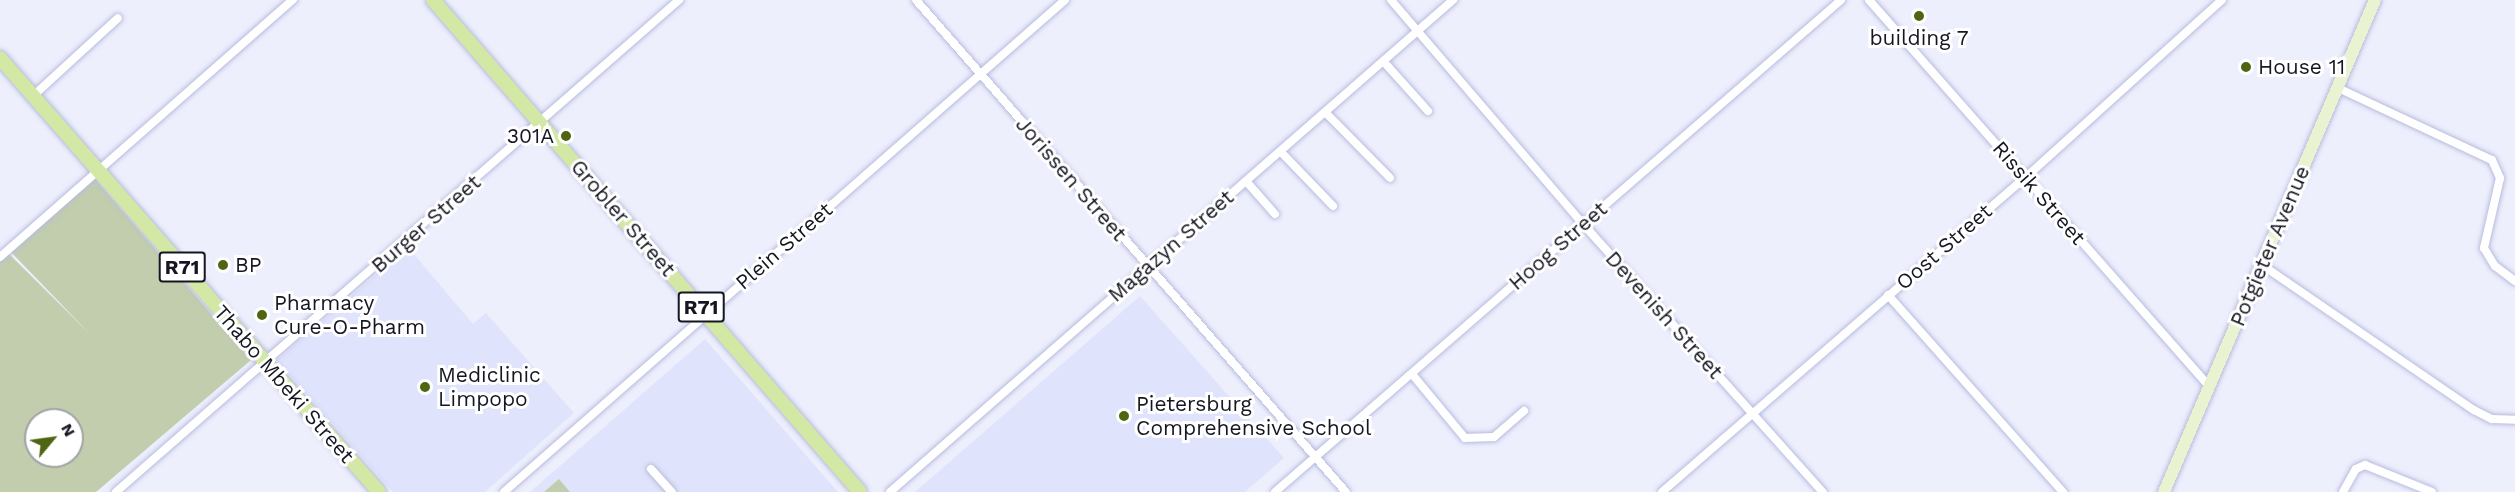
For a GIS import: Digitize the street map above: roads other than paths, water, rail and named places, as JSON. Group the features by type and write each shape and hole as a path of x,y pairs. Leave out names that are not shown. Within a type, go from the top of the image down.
{"main road":[{"name":"Grobler Street","path":"433,0 860,492"},
{"name":"Thabo Mbeki Street","path":"0,58 379,492"}],"street":[{"path":"0,257 293,0"},
{"name":"Burger Street","path":"116,492 679,0"},
{"name":"Jorissen Street","path":"916,0 1346,492"},
{"name":"Plein Street","path":"504,492 1065,0"},
{"name":"Devenish Street","path":"1391,0 1583,224 1823,492"},
{"name":"Magazyn Street","path":"890,492 1453,0"},
{"name":"Hoog Street","path":"1275,492 1841,0"},
{"name":"Rissik Street","path":"1869,0 2209,386"},
{"name":"Oost Street","path":"1662,492 2026,177 2222,0"},
{"name":"Potgieter Avenue","path":"2164,492 2375,0"},
{"path":"33,96 118,18"},
{"path":"1384,62 1428,111"},
{"path":"2338,88 2492,160 2500,178 2484,248 2495,266 2515,281"},
{"path":"1326,113 1390,178"},
{"path":"1281,152 1333,206"},
{"path":"1246,181 1275,214"},
{"path":"2262,265 2474,410 2492,419 2515,420"},
{"path":"1888,295 2062,492"},
{"path":"1412,374 1465,438 1494,437 1524,411"},
{"path":"2343,492 2356,469 2371,465 2432,492"},
{"path":"651,469 672,492"}],"place":[{"name":"building 7","path":"1919,16"},
{"name":"House 11","path":"2246,67"},
{"name":"301A","path":"566,136"},
{"name":"BP","path":"223,265"},
{"name":"Pharmacy Cure-O-Pharm","path":"262,315"},
{"name":"Mediclinic Limpopo","path":"425,387"},
{"name":"Pietersburg Comprehensive School","path":"1124,416"}]}
